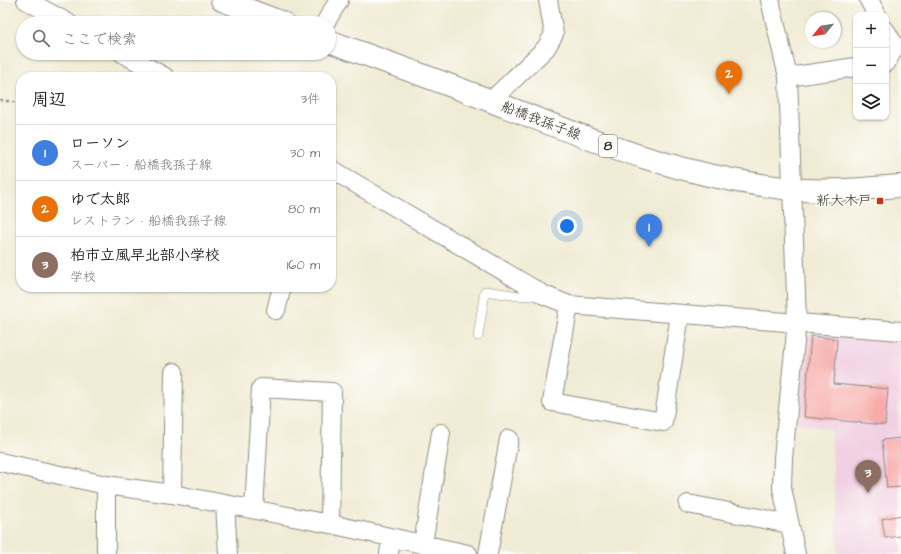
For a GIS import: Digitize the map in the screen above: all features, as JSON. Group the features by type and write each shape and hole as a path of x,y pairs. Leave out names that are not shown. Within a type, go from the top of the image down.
{"main road":[{"path":"222,0 245,4 269,16"},
{"name":"船橋我孫子線","path":"336,44 491,101 556,128 666,165 721,178 793,189 845,189 901,186"}],"street":[{"path":"26,0 55,16"},
{"path":"329,16 339,0"},
{"path":"491,101 546,48 554,34 548,0"},
{"path":"770,0 788,78 797,322 783,458 782,488 796,554"},
{"path":"869,0 875,12"},
{"path":"889,37 894,47 889,60"},
{"path":"135,60 156,72"},
{"path":"788,78 853,67"},
{"path":"336,172 544,295 569,304 680,315 797,322 901,331"},
{"path":"276,310 281,292"},
{"path":"569,304 552,402 663,422 680,315"},
{"path":"172,494 174,372"},
{"path":"254,509 261,388 332,392 330,524"},
{"path":"423,544 441,433"},
{"path":"488,554 508,439"},
{"path":"0,462 106,485 172,494 330,524 390,546 423,544 468,554"},
{"path":"106,485 106,554"},
{"path":"225,504 228,554"},
{"path":"688,504 789,524"}],"lane":[{"path":"478,336 485,291 519,296 544,295"}],"path":[{"path":"0,100 16,102"}],"shaded area":[{"path":"813,333 901,343 898,431 901,432 901,554 838,554 831,429 795,423 807,338"}],"building":[{"path":"811,336 837,339 834,384 888,389 885,425 804,417"},
{"path":"901,438 901,487 887,488 882,440"},
{"path":"901,515 901,536 885,538 882,519"}],"place":[{"name":"ゆで太郎","path":"729,94"},
{"name":"新大木戸","path":"880,201"},
{"name":"ローソン","path":"649,247"},
{"name":"柏市立風早北部小学校","path":"868,493"}]}
